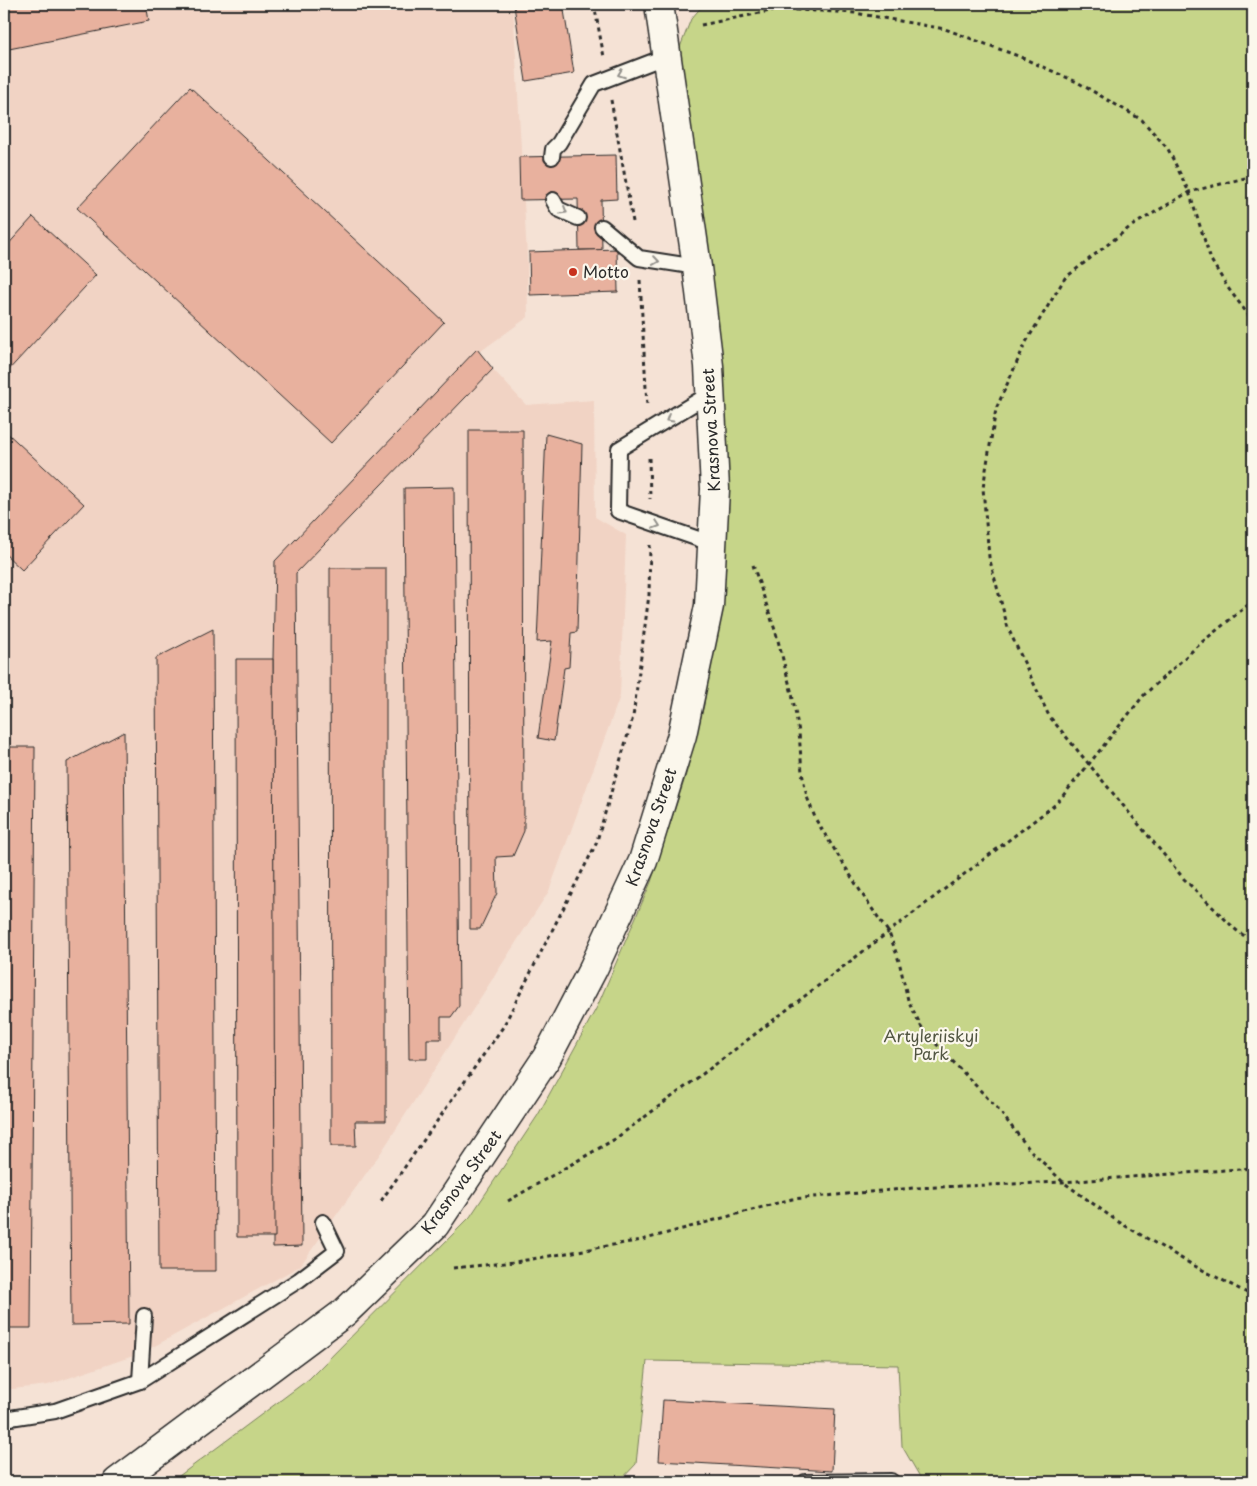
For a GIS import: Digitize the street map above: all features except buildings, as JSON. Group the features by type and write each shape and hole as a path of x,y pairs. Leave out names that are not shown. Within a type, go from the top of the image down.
{"main road":[{"name":"Krasnova Street","path":"117,1482 346,1312 435,1225 547,1057 593,969 643,861 682,735 709,606 715,489 709,366 667,56 663,5"}],"lane":[{"path":"552,157 553,149 559,143 594,84 667,56"},
{"path":"553,200 558,209 578,218"},
{"path":"602,227 639,258 697,267"},
{"path":"711,393 619,449 618,511 712,544"},
{"path":"4,1419 56,1411 140,1381 299,1280 337,1251 323,1222"},
{"path":"140,1381 144,1316"},
{"path":"805,1482 892,1482"}],"path":[{"path":"380,1201 503,1027 596,844 633,717 649,595 650,522 648,432 639,258 594,4"},
{"path":"701,25 780,10 855,13 945,29 1018,56 1077,82 1142,120 1168,149 1188,192 1211,260 1228,288 1253,320"},
{"path":"1253,176 1188,192 1130,227 1065,278 1026,342 996,409 983,488 989,557 1008,628 1049,716 1184,879 1236,930 1253,942"},
{"path":"752,565 776,633 792,694 807,797 816,820 889,933 899,961 908,1000 923,1030 998,1108 1030,1150 1064,1182 1118,1221 1191,1264 1253,1296"},
{"path":"508,1201 615,1139 712,1068 1056,804 1144,695 1202,642 1253,601"},
{"path":"453,1268 515,1262 642,1240 792,1199 914,1188 1064,1182 1253,1168"}],"shaded area":[{"path":"4,4 513,4 527,256 528,317 478,353 526,405 594,400 595,517 626,535 620,696 549,891 382,1151 300,1266 142,1353 48,1385 4,1390"}],"green space":[{"name":"Artyleriiskyi Park","path":"704,4 1253,4 1253,1482 923,1482 902,1446 898,1365 647,1361 636,1464 619,1482 171,1482 309,1379 470,1217 538,1115 597,1007 651,882 685,778 704,705 725,534 677,55 691,19"}],"place":[{"name":"Motto","path":"573,272"}]}
